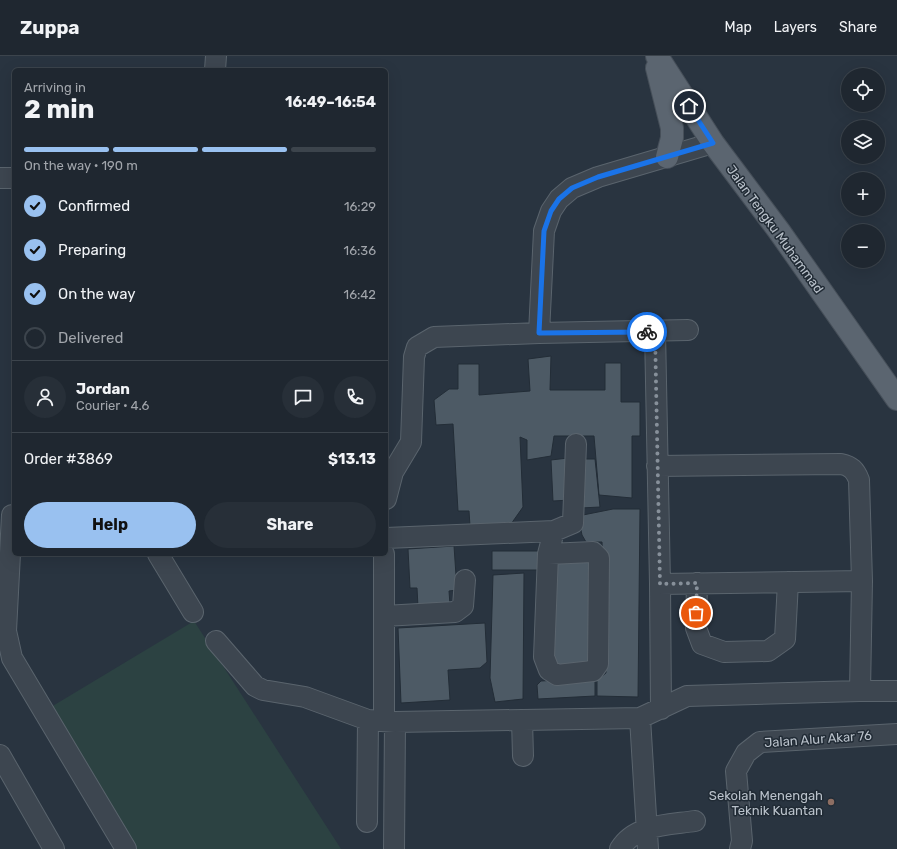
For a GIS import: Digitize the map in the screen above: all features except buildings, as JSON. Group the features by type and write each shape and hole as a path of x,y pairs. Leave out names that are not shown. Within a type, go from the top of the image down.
{"main road":[{"path":"654,56 672,128 672,138 667,157"},
{"name":"Jalan Tengku Muhammad","path":"657,56 713,143 778,231 897,399"}],"street":[{"path":"215,68 216,56"},
{"path":"539,333 544,231 551,211 559,199 572,188 598,177 713,143"},
{"path":"0,178 12,178"},
{"path":"388,491 393,472 411,442 414,357 417,347 434,337 688,330"},
{"path":"655,332 661,709"},
{"path":"388,538 554,531 574,523 576,444"},
{"path":"657,466 841,464 849,466 856,472 859,480 862,581 860,690"},
{"path":"8,515 6,631 12,658 126,849"},
{"path":"548,554 593,552 599,558 598,664 593,671 557,675 549,670 544,657 548,554 554,531"},
{"path":"159,556 193,612"},
{"path":"384,556 382,721 394,849"},
{"path":"384,616 455,612 463,606 465,580"},
{"path":"660,584 862,581"},
{"path":"697,583 696,628 702,644 724,652 768,652 785,639 788,582"},
{"path":"216,641 255,686 263,690 305,697 382,721 640,718 687,696 860,690 897,691"},
{"path":"640,718 648,849"},
{"path":"522,720 523,756"},
{"path":"367,822 382,721"},
{"name":"Jalan Alur Akar 76","path":"740,849 742,841 736,772 746,753 760,742 897,734"},
{"path":"0,755 54,849"},
{"path":"620,849 630,836 647,828 695,821"}],"green space":[{"path":"194,621 341,849 136,849 51,707"}],"way so far":[{"path":"647,332 655,332 660,584 697,583 696,613"}],"place":[{"name":"Sekolah Menengah Teknik Kuantan","path":"831,802"}],"route":[{"path":"647,332 539,333 544,231 551,211 559,199 572,188 598,177 713,143 689,106"}]}
